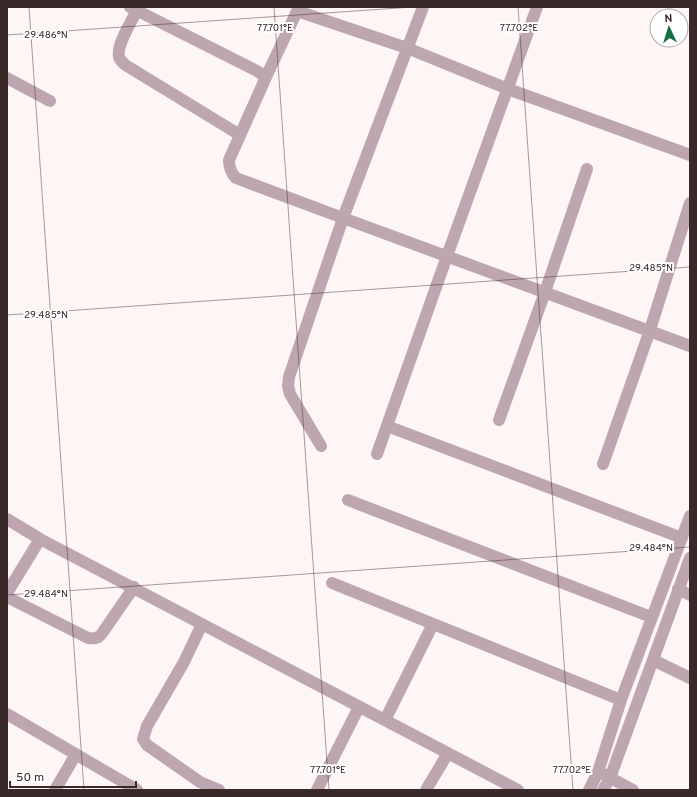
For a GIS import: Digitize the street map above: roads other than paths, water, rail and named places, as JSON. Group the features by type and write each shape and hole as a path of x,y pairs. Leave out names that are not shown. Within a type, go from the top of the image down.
{"street":[{"path":"321,446 290,394 288,386 289,377 343,218 423,7"},
{"path":"378,454 447,256 538,7"},
{"path":"240,135 127,66 119,58 118,52 120,45 134,9 258,71 266,77"},
{"path":"690,155 508,89 407,48 298,9 229,160 229,167 232,174 236,178 690,346"},
{"path":"7,78 50,101"},
{"path":"499,420 587,169"},
{"path":"603,464 650,330 690,203"},
{"path":"387,426 682,538"},
{"path":"348,500 651,617"},
{"path":"589,790 598,772 621,700 690,516"},
{"path":"7,519 40,539 134,587 518,790"},
{"path":"7,593 40,539"},
{"path":"603,790 610,778 690,558"},
{"path":"332,583 621,700"},
{"path":"7,597 88,638 95,639 103,632 134,587"},
{"path":"678,589 690,595"},
{"path":"202,624 184,662 147,726 142,739 147,745 200,782 219,790"},
{"path":"385,720 433,624"},
{"path":"653,660 690,678"},
{"path":"317,790 359,707"},
{"path":"7,714 137,790"},
{"path":"426,790 448,753"},
{"path":"55,790 76,754"},
{"path":"598,772 633,790"}]}
